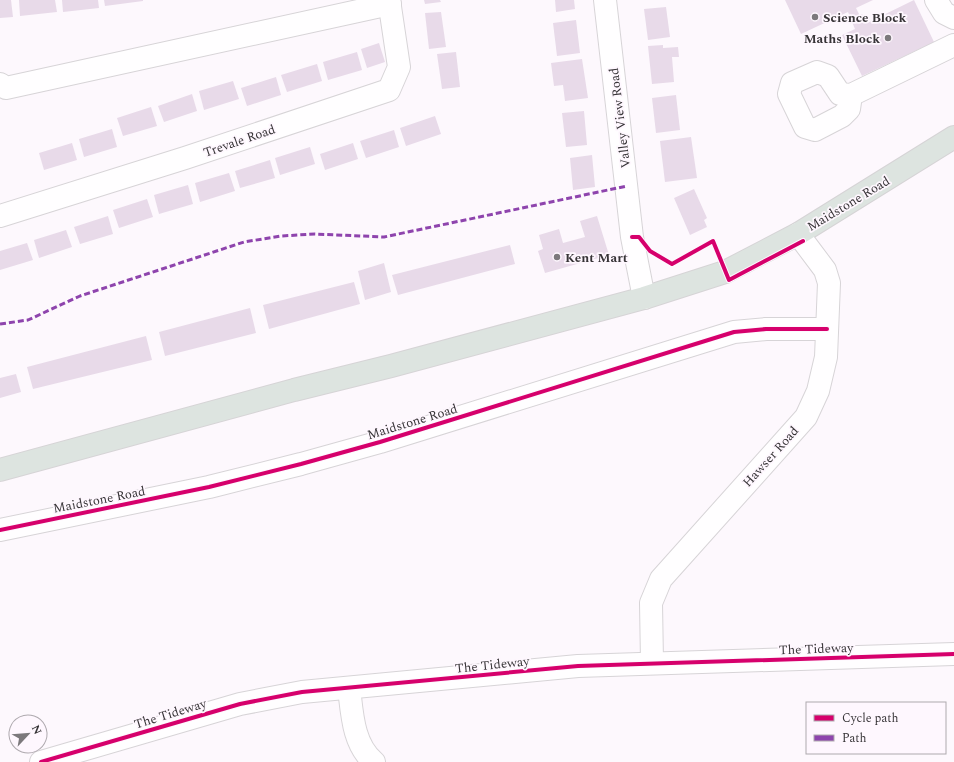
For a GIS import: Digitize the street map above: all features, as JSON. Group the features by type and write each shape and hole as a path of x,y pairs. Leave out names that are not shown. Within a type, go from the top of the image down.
{"main road":[{"name":"Maidstone Road","path":"0,470 294,390 391,366 644,298 725,272 798,234 954,137"}],"street":[{"name":"Valley View Road","path":"605,0 632,237 644,298"},
{"path":"936,0 944,13 954,18"},
{"path":"0,84 6,88 390,2"},
{"name":"Trevale Road","path":"0,216 185,158 389,90 399,67 390,2"},
{"path":"851,95 954,45"},
{"name":"Hawser Road","path":"652,662 651,603 661,579 806,417 818,391 826,357 829,283 825,270 798,234"},
{"name":"Maidstone Road","path":"0,530 209,486 301,464 380,442 734,332 766,329 827,329"},
{"name":"The Tideway","path":"41,762 249,701 302,692 578,666 652,662 954,654"},
{"path":"348,688 359,741 364,753 374,762"}],"building":[{"path":"0,0 11,0 13,17 0,18"},
{"path":"19,0 55,0 57,12 20,16"},
{"path":"62,0 98,0 99,8 63,12"},
{"path":"104,0 143,0 143,1 105,6"},
{"path":"424,0 440,0 441,2 425,4"},
{"path":"555,0 574,0 575,9 556,12"},
{"name":"Maths Block","path":"785,0 873,0 856,8 860,16 862,14 867,23 914,0 934,42 862,76 842,35 855,29 848,12 801,34"},
{"path":"666,7 670,37 648,40 644,9"},
{"path":"441,12 446,47 429,49 425,13"},
{"path":"576,20 580,53 557,56 553,23"},
{"path":"379,43 385,62 367,68 361,49"},
{"path":"663,45 663,48 678,47 679,57 672,57 674,82 652,84 648,46"},
{"path":"357,52 362,70 328,80 323,62"},
{"path":"456,52 460,87 442,89 437,54"},
{"path":"582,59 588,98 565,101 563,85 554,86 551,63"},
{"path":"317,64 322,81 287,92 281,75"},
{"path":"276,77 281,95 247,106 241,88"},
{"path":"233,81 239,99 204,110 199,91"},
{"path":"192,94 197,111 164,122 158,106"},
{"path":"676,95 680,130 656,133 652,98"},
{"path":"151,107 157,126 123,136 117,118"},
{"path":"584,111 587,145 566,147 562,113"},
{"path":"435,116 441,134 406,146 400,128"},
{"path":"112,129 117,147 84,157 79,139"},
{"path":"394,130 399,147 366,158 360,141"},
{"path":"691,137 697,178 665,182 660,141"},
{"path":"72,143 77,160 44,170 39,153"},
{"path":"353,143 358,159 325,170 320,154"},
{"path":"310,147 315,164 280,175 275,158"},
{"path":"592,155 595,187 573,190 570,158"},
{"path":"270,160 275,178 240,188 235,171"},
{"path":"229,173 235,191 200,202 195,183"},
{"path":"188,185 193,204 159,214 154,195"},
{"path":"694,189 707,218 704,220 707,227 690,235 674,198"},
{"path":"147,199 153,217 119,228 113,210"},
{"path":"108,216 113,234 80,244 74,227"},
{"path":"597,216 609,255 545,273 538,251 543,249 539,235 559,229 563,243 585,237 580,221"},
{"path":"66,230 72,247 39,258 34,240"},
{"path":"27,243 33,260 0,270 0,251"},
{"path":"510,245 515,264 398,295 392,275"},
{"path":"384,263 391,292 365,300 358,271"},
{"path":"354,282 360,304 269,329 263,305"},
{"path":"250,308 256,333 165,356 159,332"},
{"path":"146,336 152,360 33,389 27,367"},
{"path":"16,374 21,392 0,398 0,378"}],"marked path":[{"path":"0,324 28,320 80,296 244,242 281,236 315,234 384,237 627,186"}],"cycle path":[{"path":"632,237 639,237 650,251 672,264 713,241 729,280 803,241"},
{"path":"0,530 209,487 301,464 380,442 734,332 766,329 827,329"},
{"path":"41,762 240,704 302,692 578,666 954,654"}],"place":[{"name":"Science Block","path":"815,17"},
{"name":"Maths Block","path":"888,38"},
{"name":"Kent Mart","path":"557,257"}]}
